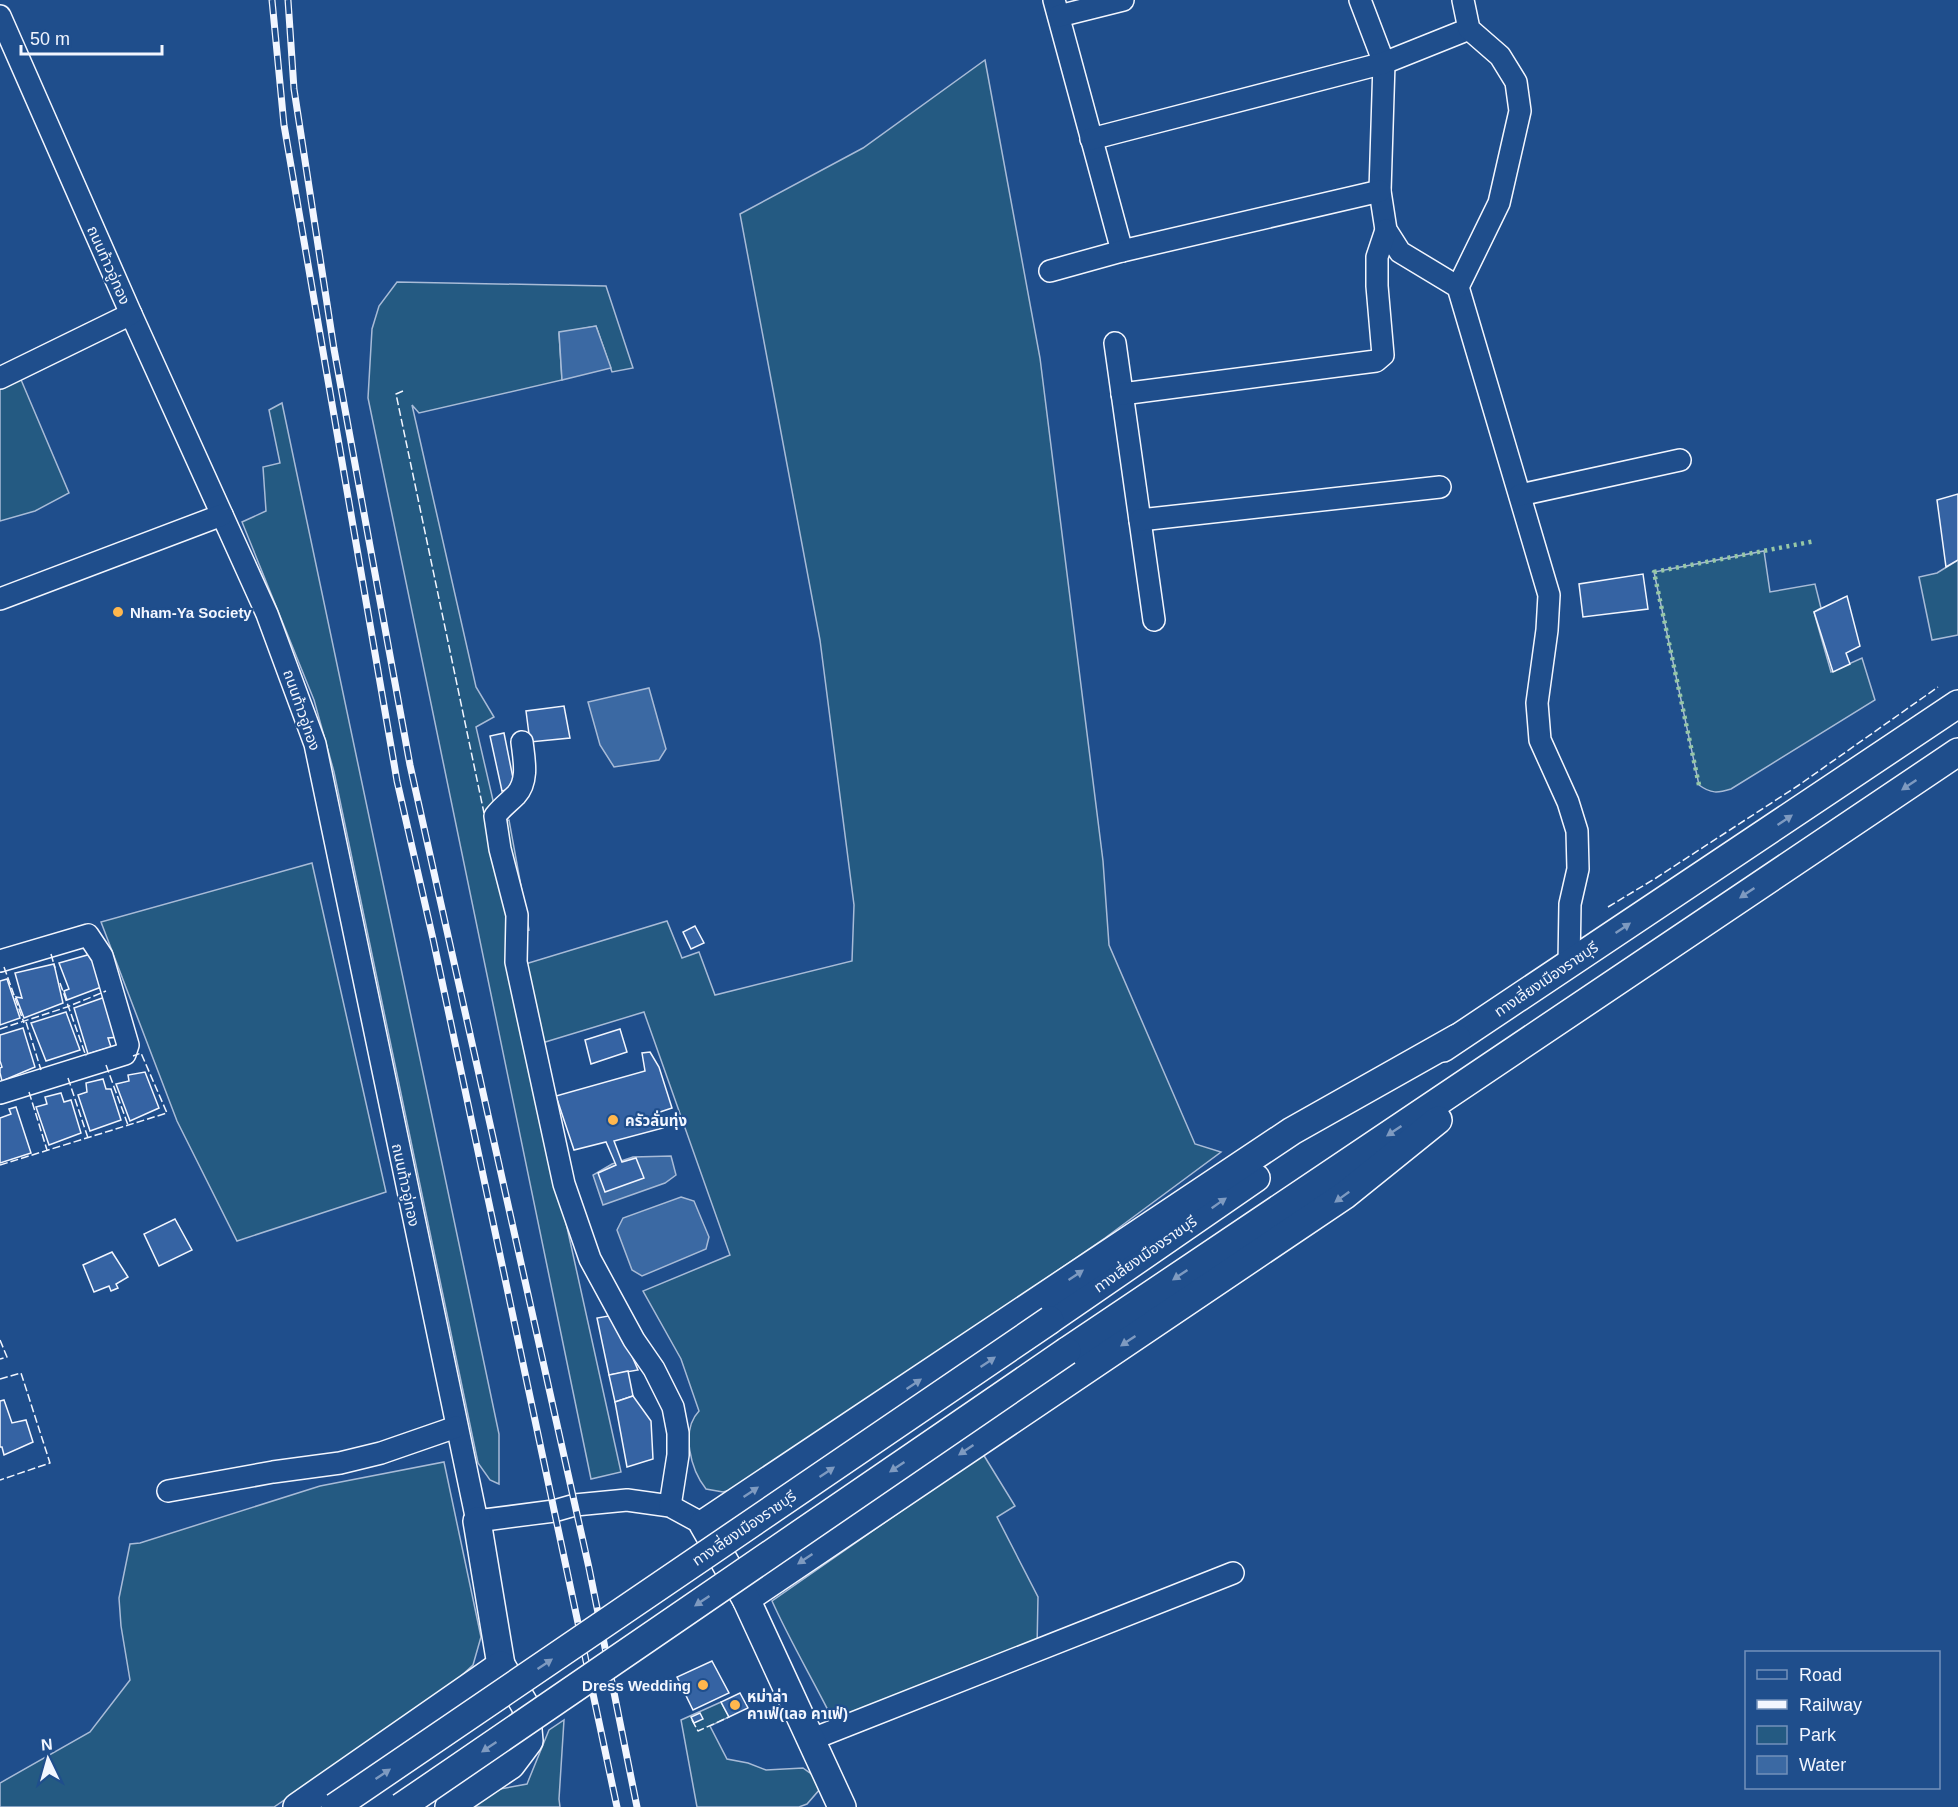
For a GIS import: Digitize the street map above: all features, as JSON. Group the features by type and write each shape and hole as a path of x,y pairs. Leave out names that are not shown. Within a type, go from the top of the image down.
{"main road":[{"name":"ทางเลี่ยงเมืองราชบุรี","path":"335,1807 1050,1320 1458,1038 1958,704"},
{"path":"401,1807 1067,1351 1958,752"},
{"path":"746,1599 1345,1195 1584,1002"},
{"path":"842,1807 746,1599 703,1524 1292,1131 1458,1038"},
{"path":"449,1807 511,1765 529,1742 526,1707 501,1665 477,1521"},
{"path":"297,1807 501,1665"}],"street":[{"path":"1122,250 1057,8 1123,0"},
{"path":"1360,0 1384,63 1380,191 1386,230 1400,252 1458,287"},
{"path":"1463,0 1469,29 1500,56 1516,82 1520,111 1498,203 1458,287 1550,595 1537,703 1540,740 1568,802 1577,831 1578,869 1570,904 1569,964"},
{"name":"ถนนท้าวอู่ทอง","path":"0,16 131,314 267,614 315,744 477,1521"},
{"path":"1091,139 1384,63 1469,29"},
{"path":"1050,271 1122,250 1380,191"},
{"path":"1122,394 1376,361 1383,355 1377,257 1386,230"},
{"path":"0,378 131,314"},
{"path":"1115,343 1154,620"},
{"path":"1520,495 1680,460"},
{"path":"1140,520 1440,487"},
{"path":"0,599 222,515"},
{"path":"522,742 525,767 523,785 514,798 495,816 500,849 517,915 516,962 522,995 539,1063 564,1184 590,1259 634,1340 659,1378 673,1407 678,1433 678,1455 670,1506"},
{"path":"0,961 88,935 102,956 128,1045 125,1054 0,1092"},
{"path":"168,1491 340,1463 381,1453 456,1427"},
{"path":"477,1521 554,1511 574,1505 627,1500 670,1506 703,1524"},
{"path":"810,1740 1233,1573"}],"green space":[{"path":"985,60 1040,358 1103,861 1109,945 1195,1144 1221,1152 1105,1238 742,1487 723,1492 706,1489 692,1461 689,1439 693,1419 699,1411 681,1359 643,1291 730,1255 644,1012 542,1043 522,965 667,921 682,958 699,952 715,995 852,961 854,905 820,640 740,214 863,148"},
{"path":"397,282 606,286 633,368 612,372 596,326 559,333 562,380 419,413 412,405 476,687 494,717 476,727 498,822 509,820 529,930 507,933 527,1046 621,1472 591,1479 368,398 372,329 379,306"},
{"path":"19,375 69,493 35,511 0,521 0,384"},
{"path":"282,403 499,1434 499,1484 490,1480 478,1463 334,772 314,700 242,522 266,511 263,467 280,463 269,410"},
{"path":"1764,551 1770,592 1815,584 1821,608 1814,612 1831,672 1862,658 1875,700 1731,789 1711,791 1699,785 1654,572"},
{"path":"1958,560 1958,635 1932,640 1919,577 1937,573"},
{"path":"312,863 386,1192 237,1241 177,1121 101,922"},
{"path":"983,1454 1015,1506 997,1517 1038,1597 1037,1648 832,1718 772,1601"},
{"path":"444,1462 481,1637 473,1665 448,1688 274,1807 0,1807 0,1783 90,1732 130,1680 119,1598 130,1544 140,1543 320,1486"},
{"path":"721,1702 729,1717 710,1726 727,1759 748,1763 766,1770 803,1768 814,1776 820,1789 807,1804 799,1807 697,1807 681,1720"},
{"path":"564,1720 560,1807 473,1807 500,1789 527,1784 549,1730"}],"water":[{"path":"596,326 611,368 562,380 559,332"},
{"path":"649,688 666,749 659,760 614,767 600,745 588,702"},
{"path":"671,1156 676,1175 665,1183 603,1205 593,1175 612,1164 633,1157"},
{"path":"681,1197 694,1201 709,1237 706,1249 642,1276 632,1270 617,1230 623,1218"}],"building":[{"path":"1958,494 1958,560 1946,567 1937,500"},
{"path":"1643,574 1648,609 1583,617 1579,584"},
{"path":"1847,596 1860,646 1846,653 1850,664 1833,672 1814,612"},
{"path":"564,706 570,738 530,742 526,711"},
{"path":"504,733 515,788 502,791 490,736"},
{"path":"695,926 704,943 691,949 683,932"},
{"path":"91,954 104,986 67,1000 64,991 69,989 59,963"},
{"path":"54,964 63,1003 24,1018 16,997 22,998 15,973"},
{"path":"7,979 20,1018 0,1025 0,981"},
{"path":"108,996 120,1037 108,1038 111,1047 88,1054 74,1008"},
{"path":"66,1012 80,1050 46,1061 31,1023"},
{"path":"23,1028 35,1067 2,1081 0,1035"},
{"path":"620,1029 627,1052 591,1064 585,1040"},
{"name":"ครัวลั่นทุ่ง","path":"650,1052 659,1067 672,1108 660,1112 663,1128 614,1141 622,1162 636,1158 644,1178 605,1192 598,1173 616,1165 606,1142 574,1150 556,1096 645,1071 642,1053"},
{"path":"145,1072 159,1108 130,1121 116,1084 129,1081 128,1075"},
{"path":"103,1079 106,1089 111,1089 121,1120 90,1131 78,1095 87,1092 86,1083"},
{"path":"61,1093 64,1102 71,1100 81,1133 49,1145 36,1107 47,1104 45,1097"},
{"path":"16,1107 31,1153 0,1163 0,1118 11,1114 9,1109"},
{"path":"175,1219 192,1250 159,1266 144,1234"},
{"path":"112,1252 128,1277 116,1284 118,1288 111,1291 109,1286 94,1292 83,1265"},
{"path":"614,1315 638,1370 609,1375 597,1318"},
{"path":"628,1371 633,1396 615,1402 609,1375"},
{"path":"633,1396 651,1421 653,1459 627,1467 615,1402"},
{"path":"4,1400 12,1423 26,1420 33,1442 4,1455 0,1447 0,1401"},
{"name":"Dress Wedding","path":"712,1661 729,1693 693,1710 677,1677"},
{"name":"หม่าล่า คาเฟ่(เลอ คาเฟ่)","path":"740,1693 748,1708 729,1717 721,1702"},
{"path":"700,1713 703,1719 694,1723 691,1717"}],"railway":[{"path":"272,0 284,125 397,781 433,939 617,1807"},
{"path":"288,0 294,89 334,349 410,765 589,1568 637,1807"}],"hedge":[{"path":"1699,785 1654,572 1815,541"}],"fence":[{"path":"403,391 396,394 484,813"},
{"path":"1608,907 1799,785 1938,687"},
{"path":"51,954 55,968"},
{"path":"4,967 24,1023"},
{"path":"60,983 86,1056"},
{"path":"0,1029 67,1007 106,991"},
{"path":"26,1022 41,1070"},
{"path":"0,1165 167,1113 141,1053 133,1056"},
{"path":"106,1065 128,1125"},
{"path":"68,1078 88,1138"},
{"path":"29,1092 47,1150"},
{"path":"0,1340 7,1357 0,1359"},
{"path":"0,1379 21,1373 50,1463 0,1480"},
{"path":"692,1720 698,1731 729,1717"}],"place":[{"name":"Nham-Ya Society","path":"118,612"},
{"name":"ครัวลั่นทุ่ง","path":"613,1120"},
{"name":"Dress Wedding","path":"703,1685"},
{"name":"หม่าล่า คาเฟ่(เลอ คาเฟ่)","path":"735,1705"}]}
